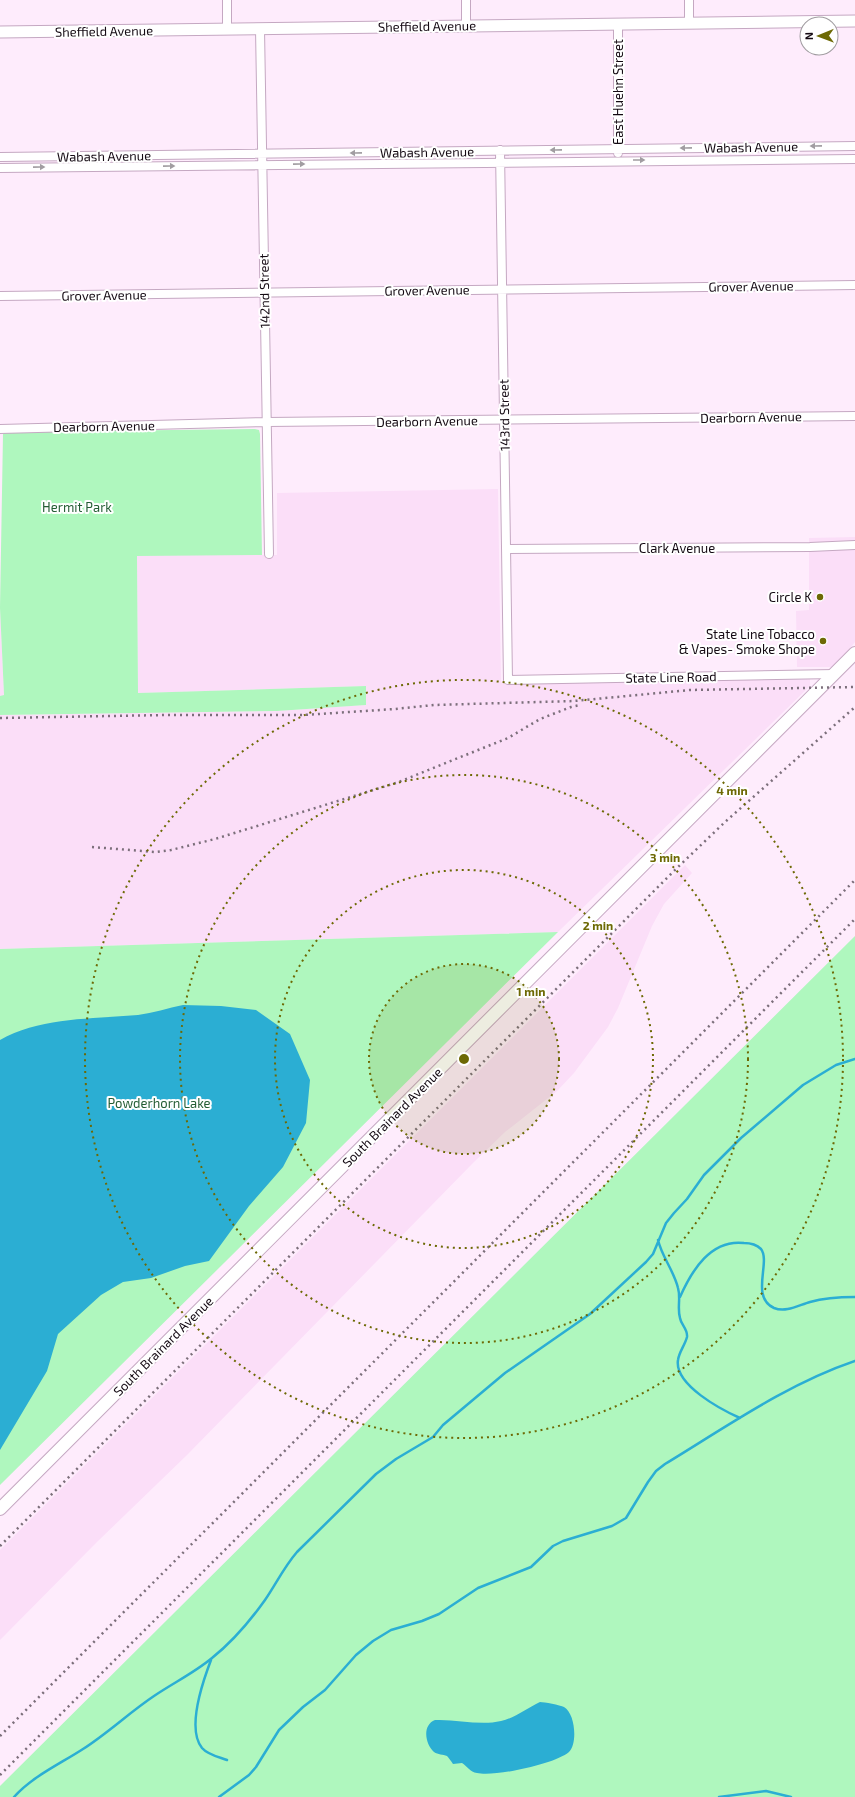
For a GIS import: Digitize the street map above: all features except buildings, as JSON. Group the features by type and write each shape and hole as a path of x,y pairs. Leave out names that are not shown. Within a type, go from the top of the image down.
{"main road":[{"name":"South Brainard Avenue","path":"0,1509 855,653"}],"street":[{"path":"227,0 227,29"},
{"path":"466,0 466,25"},
{"path":"689,0 689,23"},
{"name":"Sheffield Avenue","path":"0,32 855,21"},
{"name":"East Huehn Street","path":"618,24 618,160"},
{"name":"142nd Street","path":"260,28 269,554"},
{"name":"Wabash Avenue","path":"0,157 855,146"},
{"name":"143rd Street","path":"500,150 508,680"},
{"name":"Wabash Avenue","path":"0,168 618,160 855,159"},
{"name":"Grover Avenue","path":"0,296 855,285"},
{"name":"Dearborn Avenue","path":"0,429 267,422 855,416"},
{"name":"Clark Avenue","path":"506,549 853,546"},
{"name":"State Line Road","path":"508,680 834,674"}],"shaded area":[{"path":"498,489 501,682 505,684 810,679 810,686 558,932 0,949 0,715 277,711 366,705 366,686 138,693 137,555 277,555 277,493"},
{"path":"855,537 855,642 835,667 797,667 796,611 809,610 809,538"},
{"path":"0,608 4,696 0,696"},
{"path":"685,865 692,873 664,904 652,926 618,1008 608,1027 574,1073 557,1091 505,1132 474,1162 187,1455 97,1542 0,1640 0,1550"}],"green space":[{"name":"Hermit Park","path":"259,430 260,434 262,555 137,556 138,693 366,686 366,705 277,711 0,715 0,696 4,695 0,608 3,434 6,432"},
{"name":"Powderhorn Lake","path":"558,932 0,1485 0,949"},
{"path":"855,936 855,1797 0,1797 0,1786"}],"water":[{"name":"Powderhorn Lake","path":"183,1005 221,1006 256,1010 290,1034 310,1080 306,1123 283,1167 249,1206 209,1261 185,1266 151,1278 123,1282 101,1295 58,1334 47,1371 0,1450 0,1040 16,1032 50,1023 68,1020 138,1015"},
{"path":"540,1702 564,1707 571,1715 573,1722 574,1742 572,1748 562,1757 551,1761 510,1771 486,1774 477,1773 470,1770 462,1763 453,1764 447,1756 437,1754 431,1749 427,1740 426,1735 428,1726 435,1720 477,1723 501,1721 506,1720"}],"waterway":[{"path":"14,1797 38,1777 92,1743 145,1702 198,1668 219,1652 234,1638 253,1616 297,1552 376,1474 396,1459 433,1437 443,1425 505,1373 590,1314 653,1254 666,1223 687,1199 704,1175 741,1138 803,1085 836,1065 855,1059"},
{"path":"658,1240 676,1282 679,1292 679,1314 687,1334 678,1360 679,1369 683,1378 691,1387 711,1403 740,1418"},
{"path":"680,1297 690,1277 704,1258 712,1251 732,1243 749,1243 758,1246 761,1249 764,1262 762,1279 763,1296 767,1303 774,1308 783,1310 821,1300 855,1297"},
{"path":"219,1797 249,1775 256,1767 279,1730 303,1707 325,1690 356,1655 373,1641 391,1630 422,1621 439,1614 478,1588 531,1567 553,1546 563,1541 612,1526 626,1518 648,1482 656,1471 665,1464 757,1407 805,1382 855,1361"},
{"path":"211,1660 200,1692 196,1717 197,1739 204,1750 210,1754 227,1760"},
{"path":"719,1797 766,1791 791,1797"}],"railway":[{"path":"0,718 165,715 304,715 434,705 574,701 690,690 855,687"},
{"path":"92,847 155,852 171,850 215,839 396,783 508,738 540,719 580,705"},
{"path":"0,1546 677,868 725,822 855,707"},
{"path":"0,1736 855,880"},
{"path":"0,1775 855,919"}],"place":[{"name":"Circle K","path":"820,597"},
{"name":"State Line Tobacco & Vapes- Smoke Shope","path":"823,641"}]}
